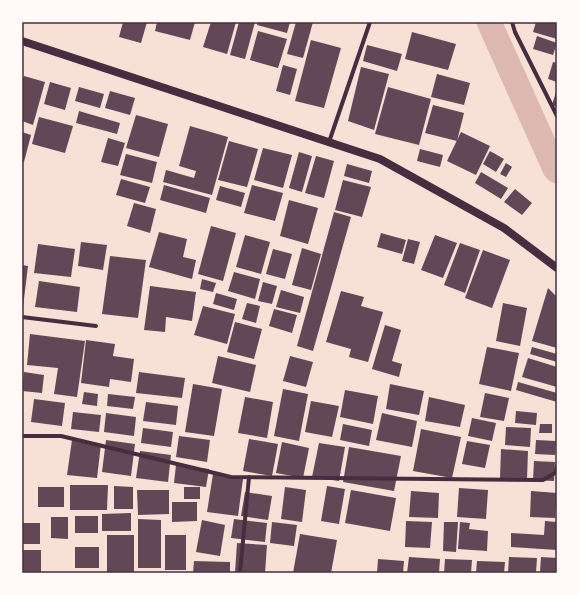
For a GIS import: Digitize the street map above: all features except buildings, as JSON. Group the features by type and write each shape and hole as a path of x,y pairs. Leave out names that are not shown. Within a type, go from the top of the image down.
{"main road":[{"path":"22,41 380,159 504,228 557,268"}],"street":[{"path":"329,142 370,22"},
{"path":"512,22 515,32 557,116"},
{"path":"22,317 96,326"},
{"path":"22,436 61,436 231,477 542,480 555,472 557,466"},
{"path":"240,573 249,477"}],"waterway":[{"path":"489,22 557,171"}]}
